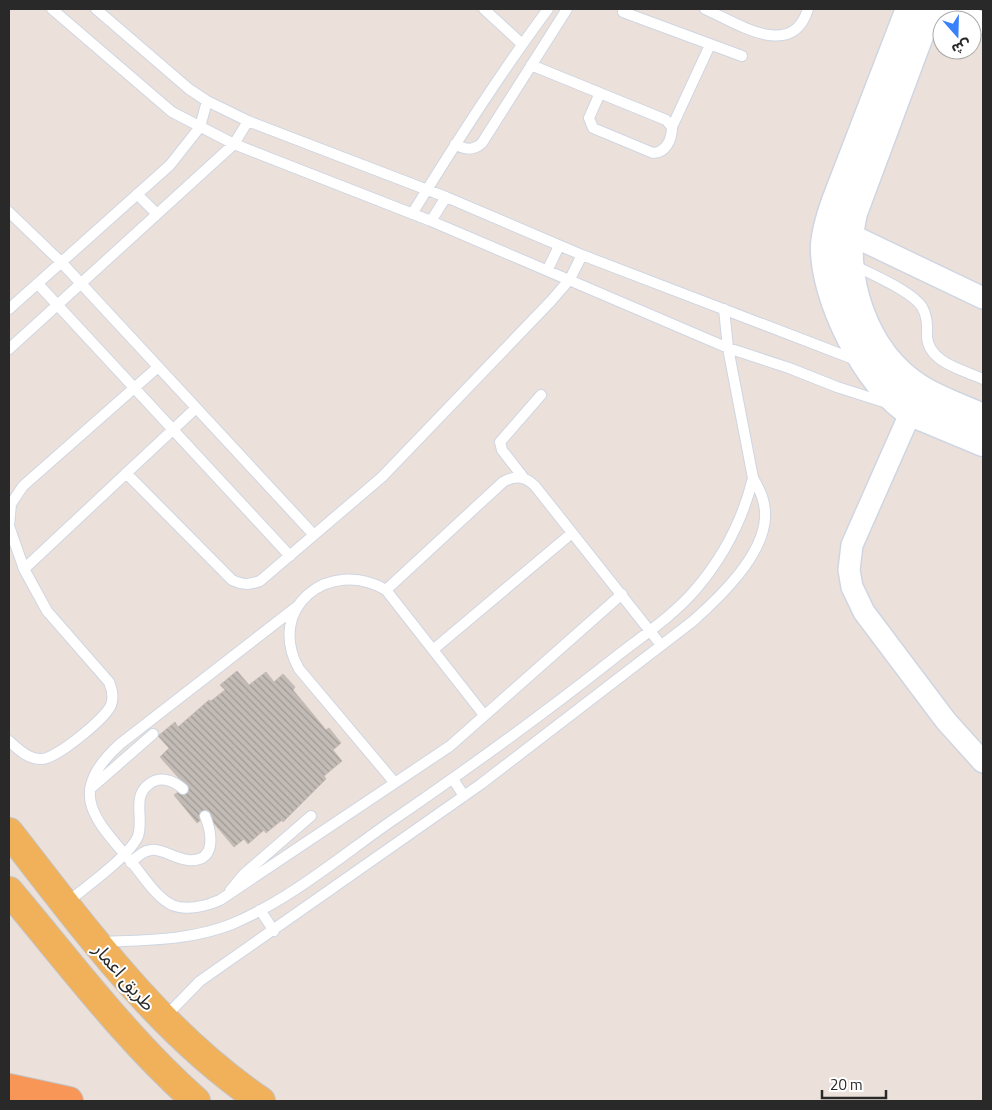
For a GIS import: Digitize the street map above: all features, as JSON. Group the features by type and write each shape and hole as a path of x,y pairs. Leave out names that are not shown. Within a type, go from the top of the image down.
{"highway":[{"path":"9,1088 69,1101"}],"main road":[{"name":"طريق اعمار","path":"9,832 65,904 162,1020 206,1060 261,1101"},
{"name":"طريق اعمار","path":"9,890 139,1045 172,1080 196,1101"}],"street":[{"path":"910,9 827,225 824,246 826,268 837,311 865,362 885,390 906,410 983,443"},
{"path":"930,9 854,213 849,234 848,262 855,294 871,333 890,360 920,388 983,417"},
{"path":"948,9 983,23"},
{"path":"849,234 983,298"},
{"path":"920,388 906,410 852,545 849,570 852,587 864,612 946,721 983,762"}],"lane":[{"path":"52,9 172,112 234,144 548,269 728,348 906,410"},
{"path":"96,9 169,73 207,101 248,121 446,196 559,246 830,352 865,362"},
{"path":"484,9 522,44"},
{"path":"412,214 455,144 522,44 548,9"},
{"path":"455,144 466,149 472,149 482,143 567,9"},
{"path":"706,9 765,35 776,37 788,35 797,28 808,9"},
{"path":"624,12 742,56"},
{"path":"600,93 589,118 595,129 653,153 658,153 667,147 672,127 710,45"},
{"path":"531,66 666,120 672,127"},
{"path":"9,309 170,165 200,127 207,101"},
{"path":"9,349 234,144 248,121"},
{"path":"137,194 158,214"},
{"path":"431,221 446,196"},
{"path":"9,212 62,263 314,535"},
{"path":"548,269 559,246"},
{"path":"126,472 232,580 241,584 251,584 260,581 382,477 570,279 582,255"},
{"path":"848,262 917,300 927,318 927,340 931,351 939,359 983,379"},
{"path":"38,284 290,556"},
{"path":"162,1020 200,981 274,931 464,796 661,646 715,602 748,560 762,532 765,518 765,504 760,490 752,478 728,348 724,309"},
{"path":"9,741 31,757 43,760 50,758 62,752 105,714 113,700 108,682 47,611 24,569 9,526 9,514 16,495 23,486 158,367"},
{"path":"541,395 500,442 502,450 523,477 535,486 622,594 661,646"},
{"path":"24,569 196,408"},
{"path":"386,590 503,482 516,477 523,477"},
{"path":"96,942 178,939 208,932 260,910 453,779 555,705 678,608 707,575 735,532 746,504 752,478"},
{"path":"434,649 572,533"},
{"path":"484,715 386,590 362,580 337,580 315,588 299,604 120,744 98,766 90,789 92,811 96,820 157,893 174,906 204,906 227,896 450,746 622,594"},
{"path":"299,604 293,614 289,631 290,648 299,669 395,783"},
{"path":"90,789 153,734"},
{"path":"65,904 124,854 136,841 141,825 139,799 147,785 162,779 170,781 183,789"},
{"path":"453,779 464,796"},
{"path":"131,863 142,853 156,849 186,860 199,858 209,849 211,843 212,836 205,816"},
{"path":"227,896 244,874 311,816"},
{"path":"260,910 274,931"}],"building":[{"path":"237,671 249,685 266,672 274,682 283,674 295,687 293,690 326,730 329,728 341,743 333,750 342,761 324,776 326,779 283,822 282,820 266,833 264,830 248,844 244,839 234,847 207,815 197,823 174,795 186,786 160,757 169,748 158,736 175,722 178,727 209,700 211,701 225,690 220,685"}]}
